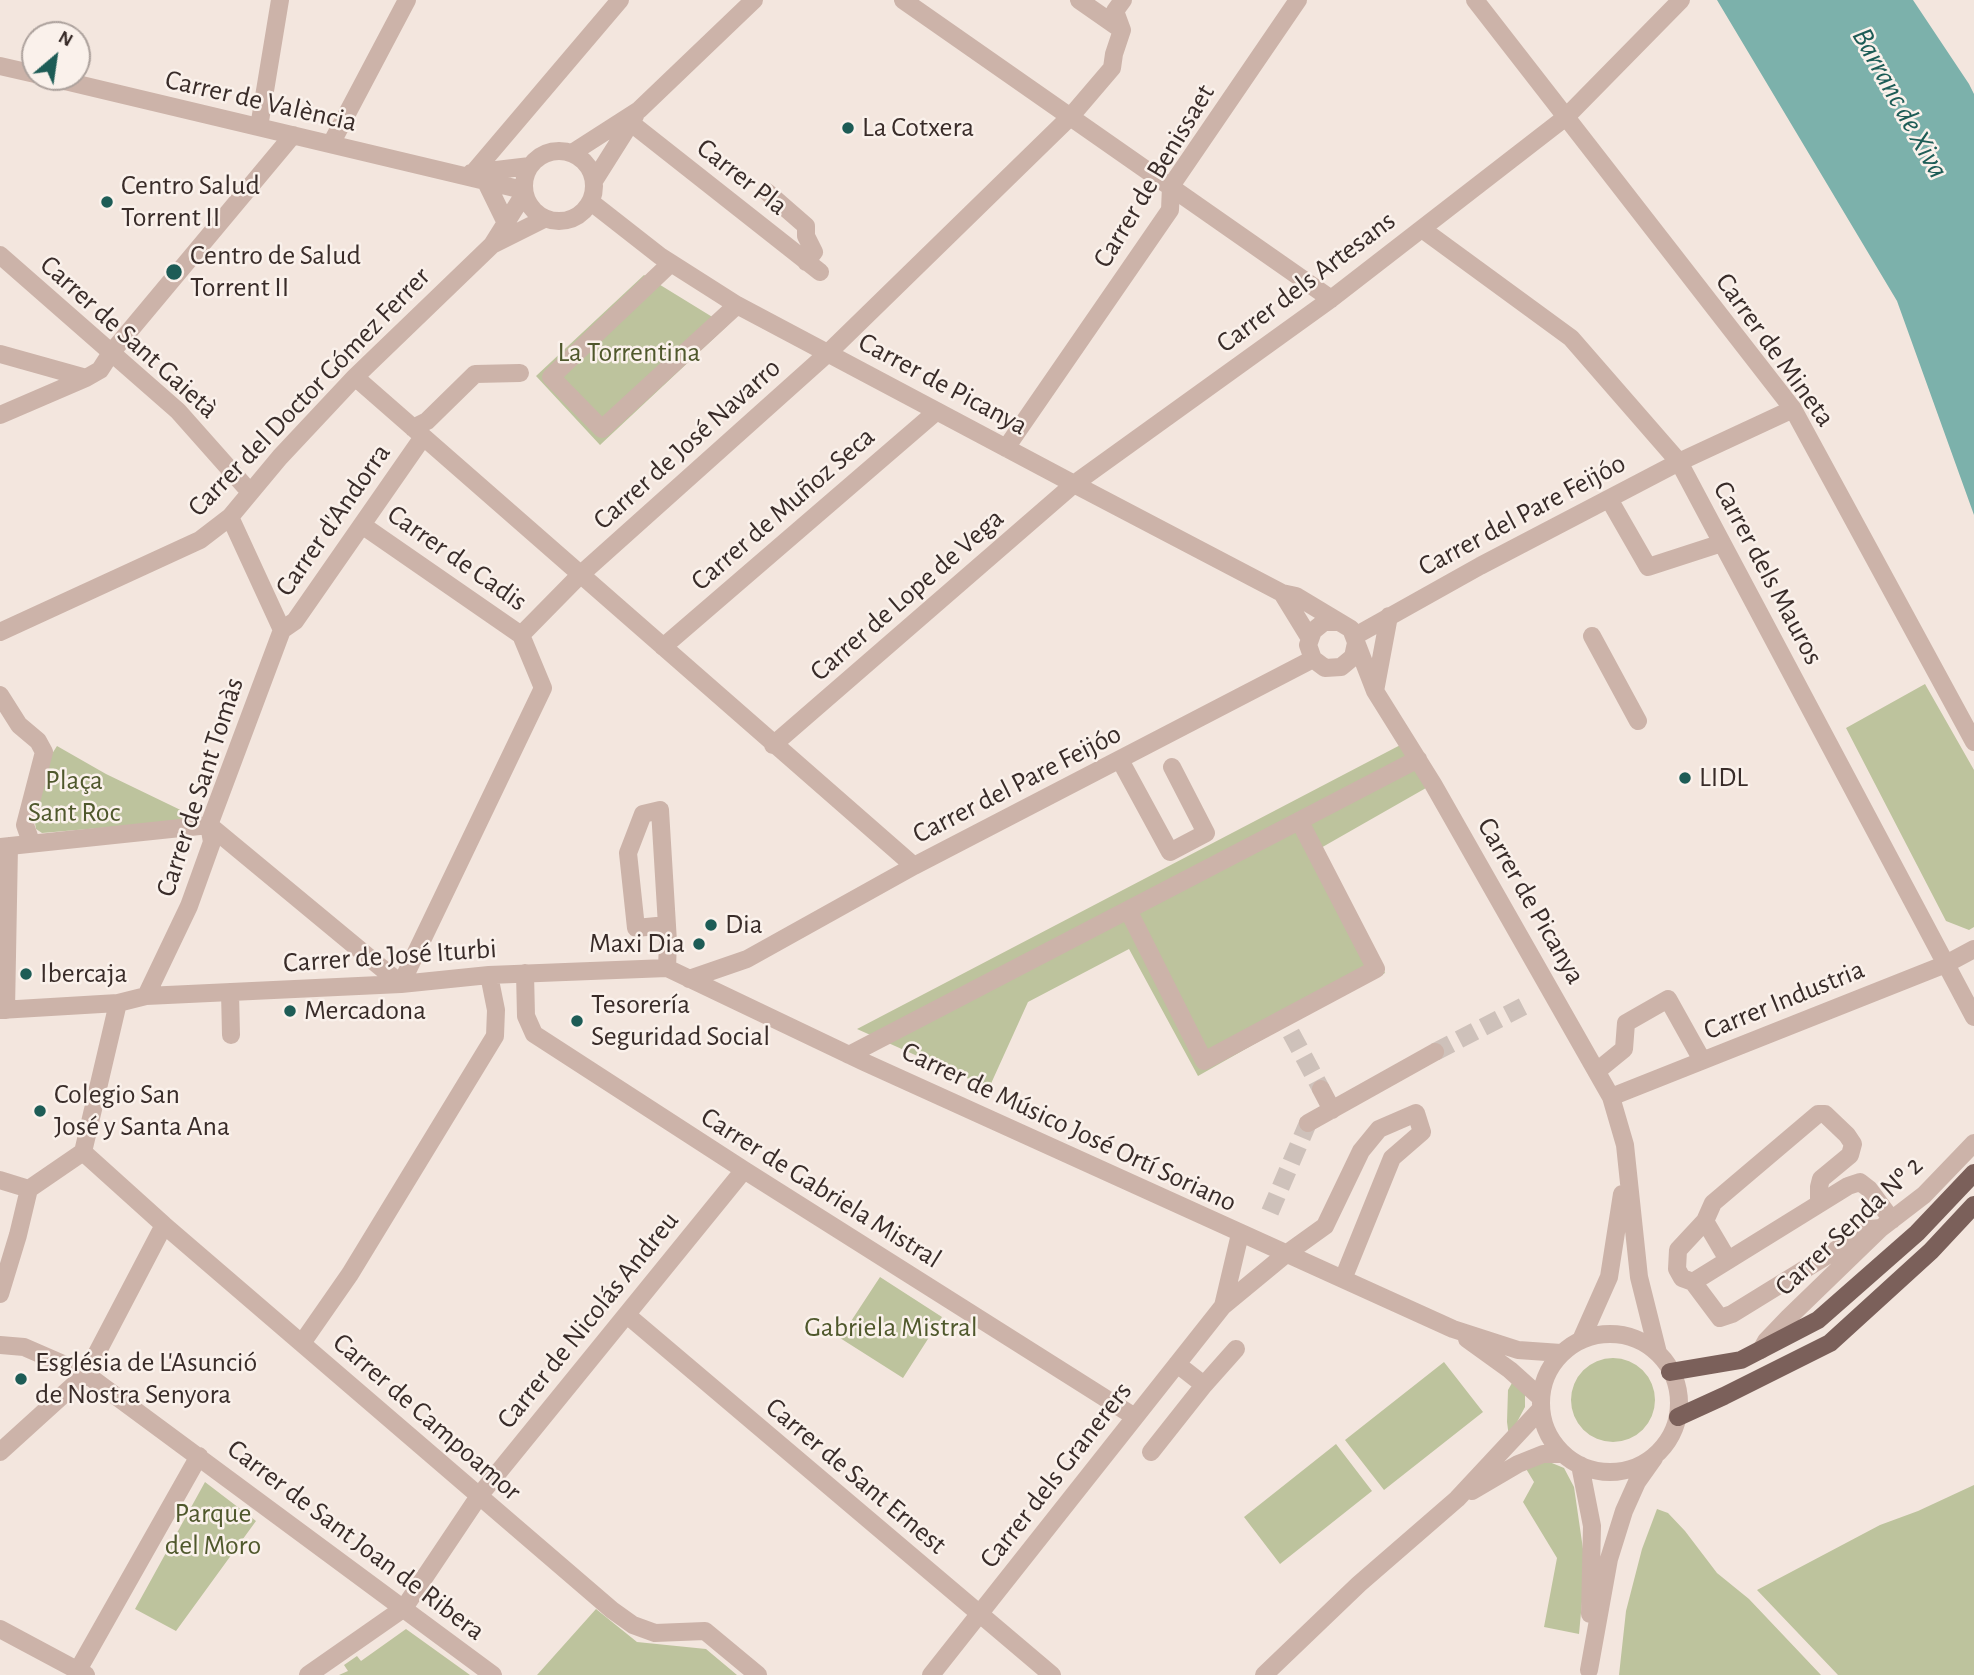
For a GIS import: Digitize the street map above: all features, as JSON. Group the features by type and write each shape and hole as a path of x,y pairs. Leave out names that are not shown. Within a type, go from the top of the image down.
{"main road":[{"path":"1670,1372 1741,1360 1818,1320 1917,1233 1974,1172"},
{"path":"1678,1417 1830,1343 1931,1251 1974,1205"}],"street":[{"path":"259,127 280,0"},
{"path":"331,144 407,0"},
{"path":"506,223 473,176 620,0"},
{"path":"594,181 590,169 582,159 572,153 554,151 542,154 530,166 524,177 523,192 529,206 544,219 559,222 576,218 591,202 594,181 635,117 754,0"},
{"path":"903,0 1331,299"},
{"path":"1080,0 1122,30"},
{"path":"828,353 1071,116 1112,68 1122,30 1115,11 1122,0"},
{"name":"Carrer de Benissaet","path":"1006,448 1170,210 1171,186 1298,0"},
{"path":"1475,0 1566,117"},
{"name":"Carrer dels Artesans","path":"1074,484 1331,299 1566,117 1681,0"},
{"path":"0,66 21,71"},
{"name":"Carrer de València","path":"91,87 473,176 523,192"},
{"path":"572,153 635,117"},
{"name":"Carrer Pla","path":"635,117 813,267 814,252 806,236 806,226 767,192"},
{"name":"Carrer de Mineta","path":"1566,117 1793,409 1974,742"},
{"path":"0,415 100,370 111,353 293,135"},
{"name":"Carrer de València","path":"473,176 530,166"},
{"name":"Carrer del Doctor Gómez Ferrer","path":"0,632 200,540 230,517 249,491 355,377 492,245 523,192"},
{"name":"Carrer de Picanya","path":"591,202 671,263 737,304 1074,484 1283,593 1296,596 1339,622"},
{"name":"Carrer del Doctor Gómez Ferrer","path":"492,245 544,219"},
{"name":"Carrer dels Mauros","path":"1422,229 1571,338 1679,462 1974,1017"},
{"name":"Carrer de Sant Gaietà","path":"0,255 178,411 249,491"},
{"path":"671,263 551,377 603,429 737,304"},
{"name":"Carrer de José Navarro","path":"521,635 580,575 828,353"},
{"path":"0,354 86,378"},
{"name":"Carrer d'Andorra","path":"282,629 295,621 362,525 427,421 475,374 520,373"},
{"path":"355,377 914,866"},
{"name":"Carrer del Pare Feijóo","path":"1356,639 1389,616 1679,462 1793,409"},
{"name":"Carrer de Muñoz Seca","path":"663,648 937,411"},
{"name":"Carrer de Lope de Vega","path":"773,745 1074,484"},
{"path":"1609,499 1648,567 1722,543"},
{"path":"230,517 282,629"},
{"name":"Carrer de Cadis","path":"362,525 521,635"},
{"path":"1283,593 1309,637 1309,652 1313,659 1325,668 1341,667 1353,657 1356,639 1345,624 1331,621 1318,626 1309,637"},
{"path":"1376,691 1389,616"},
{"name":"Carrer de Sant Tomàs","path":"146,996 190,906 212,842 209,825 282,629"},
{"path":"3,1010 5,846 209,825 401,984 543,688 521,635"},
{"path":"1592,636 1638,721"},
{"name":"Carrer de Picanya","path":"1356,639 1376,691 1418,759 1611,1097 1625,1145 1639,1277 1658,1353"},
{"name":"Carrer del Pare Feijóo","path":"689,979 747,959 914,866 1313,659"},
{"name":"Carrer de Picanya","path":"1341,667 1376,691"},
{"path":"0,695 19,725 38,741 44,752 25,825 31,842"},
{"path":"849,1055 1129,912 1418,759"},
{"path":"1120,760 1170,852 1206,833 1172,767"},
{"path":"667,925 636,928 628,853 643,814 660,810 667,925 667,968"},
{"path":"1129,912 1204,1061 1287,1025 1376,970 1300,822"},
{"name":"Carrer Industria","path":"1611,1097 1946,964 1974,949"},
{"name":"Carrer del Pare Feijóo","path":"721,993 747,959"},
{"name":"Carrer de José Iturbi","path":"3,1010 118,1003 146,996 401,984 525,973 667,968"},
{"name":"Carrer de Músico José Ortí Soriano","path":"667,968 849,1055 1453,1329 1518,1350 1562,1353"},
{"name":"Carrer de Gabriela Mistral","path":"525,973 526,1016 534,1034 1135,1417"},
{"path":"302,1343 350,1274 495,1036 496,1010 489,975"},
{"path":"230,992 231,1035"},
{"path":"1597,1071 1624,1049 1626,1023 1668,999 1702,1060"},
{"path":"1,1285 18,1235 29,1189 83,1152 118,1003"},
{"path":"1308,1123 1435,1052"},
{"path":"1321,1089 1332,1110"},
{"name":"Carrer dels Granerers","path":"931,1675 1223,1306 1325,1226 1361,1151 1379,1129 1416,1113 1422,1132 1392,1158 1343,1279"},
{"path":"1693,1282 1728,1260 1819,1204 1848,1186 1860,1182 1869,1189 1887,1224 1870,1229 1732,1314 1720,1318 1693,1282 1682,1278 1677,1269 1678,1250 1705,1221 1713,1203 1818,1114 1825,1114 1853,1144 1850,1155 1822,1179 1819,1204"},
{"name":"Carrer Senda Nº 2","path":"1761,1350 1788,1318 1887,1224 1924,1195 1974,1143"},
{"name":"Carrer de Picanya","path":"1581,1340 1609,1278 1620,1214 1625,1145"},
{"name":"Carrer de Campoamor","path":"83,1152 164,1225 612,1610 633,1625 655,1633 705,1631 758,1675"},
{"name":"Carrer de Nicolás Andreu","path":"404,1608 479,1496 744,1170"},
{"path":"0,1180 29,1189"},
{"path":"1705,1221 1728,1260"},
{"path":"0,1452 86,1374 164,1225"},
{"name":"Carrer dels Granerers","path":"1223,1306 1240,1234"},
{"name":"Carrer de Sant Ernest","path":"627,1315 1052,1675"},
{"name":"Carrer de Músico José Ortí Soriano","path":"1453,1329 1510,1370 1540,1403"},
{"path":"1589,1672 1609,1559 1620,1523 1637,1482 1667,1443 1680,1405 1677,1387 1670,1372 1658,1353 1642,1342 1611,1334 1581,1340 1562,1353 1547,1373 1540,1403 1548,1436 1563,1454 1580,1465 1600,1471 1636,1466 1654,1457"},
{"name":"Carrer de Sant Joan de Ribera","path":"0,1345 24,1347 86,1374 494,1675"},
{"path":"1151,1452 1236,1349"},
{"path":"1177,1364 1204,1385"},
{"path":"1264,1675 1359,1584 1457,1499 1540,1403"},
{"path":"1457,1499 1518,1464 1543,1454 1563,1454"},
{"path":"0,1629 82,1672 199,1456"},
{"path":"1580,1465 1592,1526 1589,1672"},
{"path":"308,1675 404,1608"}],"green space":[{"name":"La Torrentina","path":"644,275 727,326 600,445 536,376"},
{"path":"1925,684 1974,770 1974,927 1969,930 1946,921 1846,728"},
{"path":"1408,741 1433,784 1319,849 1385,973 1198,1076 1129,949 1028,1002 989,1088 857,1029"},
{"name":"Plaça Sant Roc","path":"57,746 106,774 193,816 193,820 42,833 36,829 34,817 50,757"},
{"name":"Gabriela Mistral","path":"880,1277 942,1317 903,1378 840,1338"},
{"path":"1613,1358 1636,1365 1648,1377 1655,1400 1648,1423 1636,1435 1613,1442 1590,1435 1578,1423 1571,1400 1578,1377 1590,1365"},
{"path":"1444,1362 1483,1412 1384,1490 1345,1440"},
{"path":"1512,1383 1525,1393 1525,1407 1509,1437 1508,1390"},
{"path":"1336,1444 1372,1491 1280,1564 1244,1517"},
{"path":"1547,1461 1564,1468 1574,1487 1583,1549 1579,1634 1544,1627 1557,1558 1523,1502 1534,1482 1525,1467"},
{"name":"Parque del Moro","path":"205,1482 256,1521 176,1631 135,1609"},
{"path":"1974,1485 1974,1675 1838,1675 1757,1590 1880,1525"},
{"path":"1657,1509 1668,1513 1717,1573 1749,1599 1821,1675 1619,1675 1626,1611 1642,1549"},
{"path":"596,1609 637,1642 706,1649 737,1675 537,1675"},
{"path":"406,1629 470,1675 339,1675 348,1671 344,1665 357,1656 361,1661"}],"water":[{"name":"Barranc de Xiva","path":"1717,0 1913,0 1974,94 1974,515 1897,301"}],"tunnel":[{"path":"1435,1052 1530,1003"},
{"path":"1291,1033 1321,1089"},
{"path":"1270,1212 1308,1123"}],"place":[{"name":"La Cotxera","path":"848,128"},
{"name":"Centro Salud Torrent II","path":"107,202"},
{"name":"Centro de Salud Torrent II","path":"174,272"},
{"name":"LIDL","path":"1685,778"},
{"name":"Dia","path":"711,925"},
{"name":"Maxi Dia","path":"699,944"},
{"name":"Ibercaja","path":"26,974"},
{"name":"Mercadona","path":"290,1011"},
{"name":"Tesorería Seguridad Social","path":"577,1021"},
{"name":"Colegio San José y Santa Ana","path":"40,1111"},
{"name":"Església de L'Asunció de Nostra Senyora","path":"21,1379"}]}
